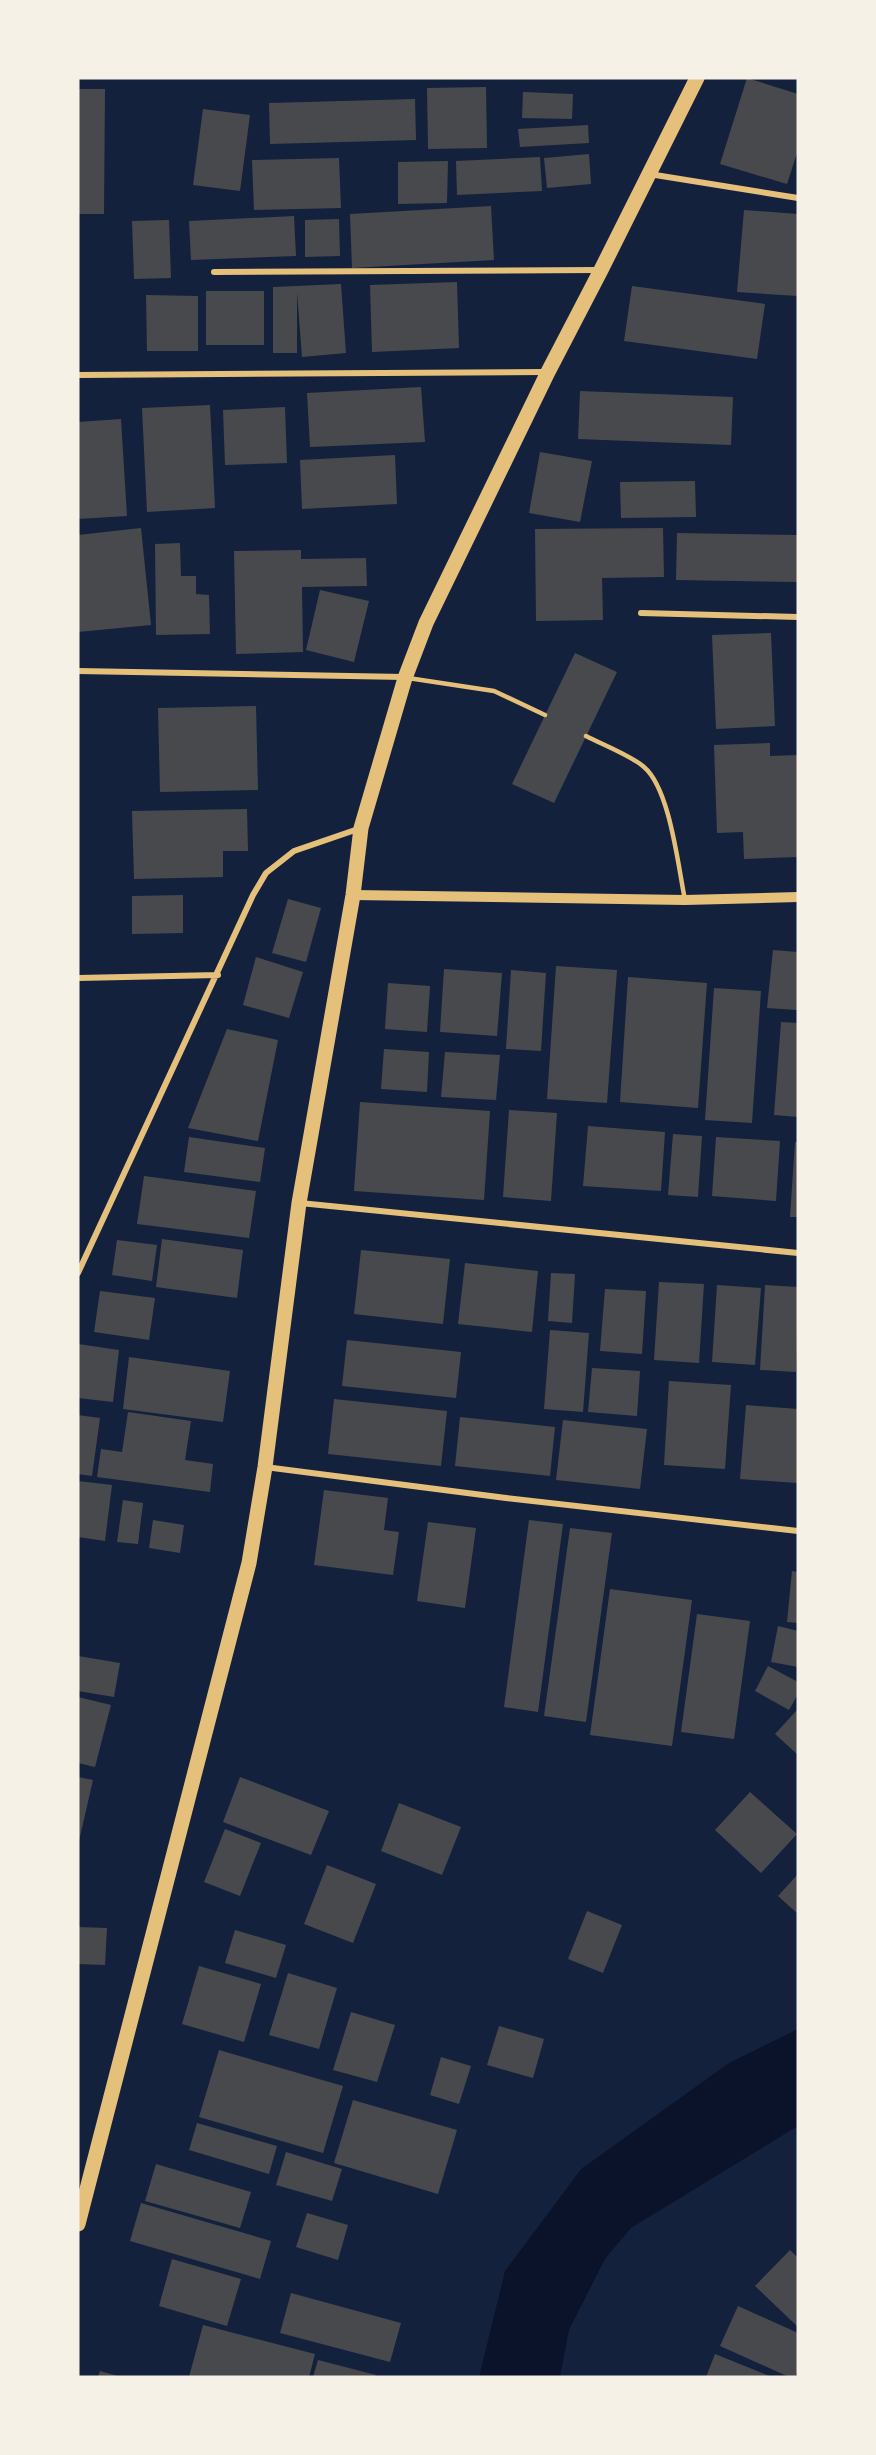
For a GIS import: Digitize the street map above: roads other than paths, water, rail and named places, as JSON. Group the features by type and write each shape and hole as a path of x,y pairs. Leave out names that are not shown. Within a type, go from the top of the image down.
{"main road":[{"path":"78,2223 249,1563 265,1467 299,1203 353,895 361,828 405,678 426,623 548,372 696,78"}],"street":[{"path":"649,174 798,198"},
{"path":"214,272 601,270"},
{"path":"78,375 548,372"},
{"path":"641,614 798,617"},
{"path":"78,670 405,678"},
{"path":"78,1273 218,975 253,895 266,873 294,851 361,828"},
{"path":"353,895 685,900 798,897"},
{"path":"78,978 218,975"},
{"path":"299,1203 798,1253"},
{"path":"265,1467 506,1498 798,1531"}],"lane":[{"path":"405,678 494,691 545,715"},
{"path":"586,736 644,767 656,783 666,807 685,900"}],"water":[{"path":"798,2029 798,2126 631,2228 605,2259 569,2330 560,2377 479,2377 505,2271 581,2169 729,2063"}]}
